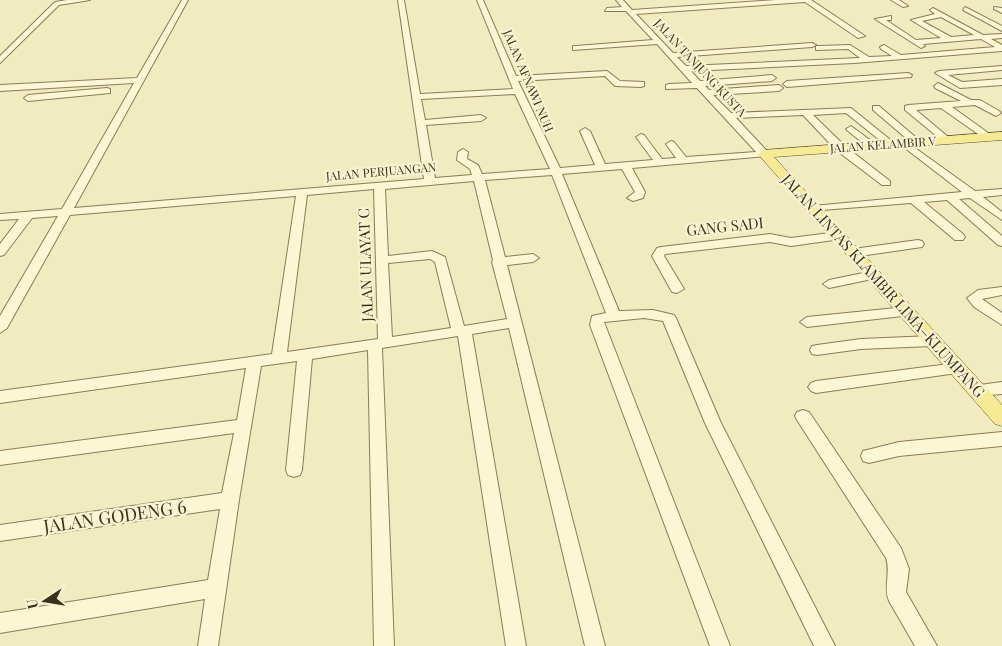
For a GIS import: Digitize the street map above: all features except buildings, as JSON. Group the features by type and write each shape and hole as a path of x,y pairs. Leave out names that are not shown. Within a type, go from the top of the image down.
{"main road":[{"name":"JALAN KELAMBIR V","path":"764,154 871,145 997,138"},
{"name":"JALAN LINTAS KLAMBIR LIMA–KLUMPANG","path":"764,154 1002,418"}],"street":[{"path":"0,61 58,2 87,0"},
{"path":"0,328 6,306 65,212 185,0"},
{"path":"401,0 430,182"},
{"name":"JALAN AFNAWI NUH","path":"480,0 517,91 556,171 614,315"},
{"path":"610,13 627,7 806,0 861,36"},
{"path":"894,0 905,6"},
{"name":"JALAN TANJUNG KUSTA","path":"627,7 764,154"},
{"path":"965,9 1002,28"},
{"path":"933,10 1002,49"},
{"path":"942,15 915,20 949,39"},
{"path":"888,18 879,19 936,55"},
{"path":"637,36 652,35"},
{"path":"914,42 1002,36"},
{"path":"576,48 659,42"},
{"path":"671,55 816,47 850,47 868,60"},
{"path":"884,47 901,58"},
{"path":"685,69 854,61 1002,49"},
{"path":"854,61 891,87"},
{"path":"992,68 1002,74"},
{"path":"1002,68 939,73 960,85 1002,82"},
{"path":"512,79 606,73 618,84 641,84"},
{"path":"710,96 783,86 908,75"},
{"path":"669,87 772,78"},
{"path":"0,88 137,85"},
{"path":"28,98 137,85"},
{"path":"938,86 970,102"},
{"path":"416,97 517,91"},
{"path":"710,96 770,96"},
{"path":"948,141 908,109 979,102 996,112"},
{"path":"944,104 997,138"},
{"path":"876,108 910,143 1002,217"},
{"path":"730,116 850,111 890,144"},
{"path":"806,113 841,148 886,183"},
{"path":"420,123 481,118"},
{"path":"851,129 871,145"},
{"path":"585,131 601,167"},
{"path":"640,137 659,162"},
{"path":"671,144 683,160"},
{"path":"463,152 462,160 474,167 479,178 498,262 594,646"},
{"name":"JALAN PERJUANGAN","path":"0,217 764,154"},
{"path":"625,165 640,192 639,196 633,198"},
{"name":"JALAN ULAYAT C","path":"379,186 383,260 380,344 384,646"},
{"path":"278,358 302,192"},
{"path":"813,209 1001,192"},
{"path":"949,196 1002,242"},
{"path":"914,200 959,238"},
{"path":"0,252 29,214"},
{"name":"GANG SADI","path":"677,289 658,256 660,250 770,238 791,242 837,236"},
{"path":"853,253 918,244"},
{"path":"383,260 432,255 441,260 462,332 516,646"},
{"path":"498,262 533,258"},
{"path":"829,284 873,274"},
{"path":"1002,291 983,293 974,298 979,304 1002,320"},
{"path":"807,322 906,312"},
{"path":"720,646 596,322 597,319 614,315 660,315 669,318 672,322 713,423 826,646"},
{"path":"0,397 305,355 462,332 514,322"},
{"path":"817,350 861,344 932,341"},
{"path":"294,470 305,355"},
{"path":"208,646 230,500 255,361"},
{"path":"816,387 957,368"},
{"path":"977,390 1002,388"},
{"path":"802,416 894,554 899,569 896,594 926,646"},
{"path":"0,458 244,425"},
{"path":"869,456 899,449 1002,439"},
{"name":"JALAN GODENG 6","path":"0,533 230,500"},
{"path":"0,623 217,588"}]}
